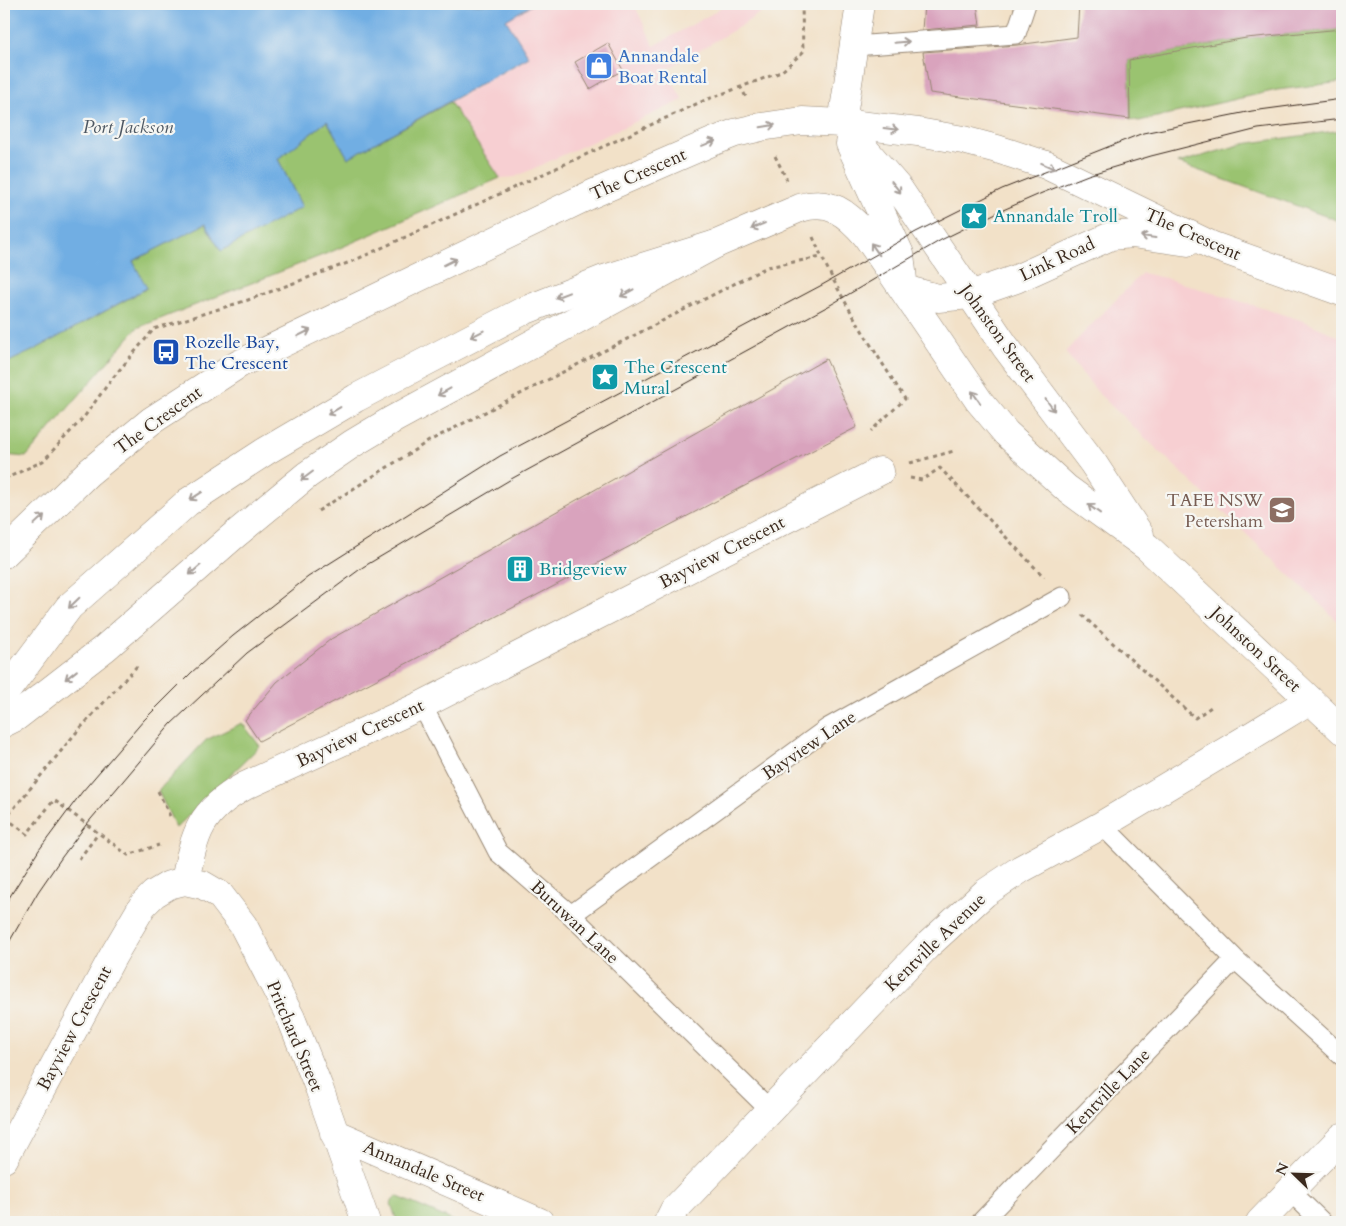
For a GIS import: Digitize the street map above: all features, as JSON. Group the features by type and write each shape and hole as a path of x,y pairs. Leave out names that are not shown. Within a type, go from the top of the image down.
{"main road":[{"path":"860,4 842,123 854,156 900,254 904,289"},
{"name":"The Crescent","path":"4,554 88,473 151,421 239,364 592,194 712,142 735,133 761,127 802,121 842,123 918,132 963,140 1024,157 1046,165 1213,246 1342,292"},
{"name":"Johnston Street","path":"842,123 899,189 1005,346 1093,463 1147,547"},
{"path":"4,694 69,606 188,502 266,451 356,398 521,312 604,279 716,244 813,206"},
{"name":"Johnston Street","path":"813,206 842,211 856,223 904,289 979,401 1006,433 1066,488 1147,547 1342,730"},
{"name":"Link Road","path":"904,289 938,298 970,295 1016,279 1111,236 1132,234 1213,246"},
{"path":"4,723 16,716 105,648 307,475 352,444 716,244"},
{"name":"Bayview Crescent","path":"4,1159 112,956 143,905 154,894 169,885 185,881 192,848 199,829 211,810 226,797 422,705 880,471"},
{"name":"Kentville Avenue","path":"668,1222 674,1210 927,946 985,893 1021,869 1102,825 1310,700"},
{"name":"Pritchard Street","path":"185,881 203,885 220,895 243,926 291,1018 366,1222"},
{"name":"Annandale Street","path":"334,1132 540,1222"},
{"path":"1260,1222 1342,1137"}],"lane":[{"path":"854,46 1016,34 1026,4"},
{"name":"Bayview Lane","path":"570,915 828,728 1062,596"},
{"name":"Buruwan Lane","path":"422,705 498,852 570,915 770,1110"},
{"path":"1102,825 1235,959 1342,1056"},
{"name":"Kentville Lane","path":"981,1222 1235,959"},
{"path":"1290,1191 1322,1222"}],"path":[{"path":"4,484 9,477 43,461 84,417 111,380 154,329 248,300 353,261 703,101 781,72 803,52 802,4"},
{"path":"740,86 761,127 813,206 821,257 872,348 905,399 871,431"},
{"path":"313,514 429,441 767,266 821,257"},
{"path":"880,471 954,451"},
{"path":"4,476 9,477"},
{"path":"138,664 75,734 5,819 27,834 54,800 128,855 167,843 192,848"},
{"path":"158,792 171,818"},
{"path":"79,859 98,834"}],"shaded area":[{"path":"533,4 634,4 654,46 713,13 725,4 772,4 744,24 666,70 683,100 515,177 500,178 450,102 529,58 506,20"},
{"name":"TAFE NSW Petersham","path":"1142,273 1165,278 1304,321 1342,338 1342,625 1100,395 1065,352"}],"green space":[{"path":"1342,29 1342,82 1277,90 1139,121 1130,119 1129,60 1246,38"},
{"path":"450,102 500,178 333,251 137,328 26,457 4,455 4,364 34,350 146,289 133,261 205,224 221,251 302,207 278,159 327,121 348,158"},
{"path":"1342,130 1342,222 1178,163 1243,144"},
{"path":"242,723 260,746 176,828 158,791 206,740"},
{"path":"396,1196 456,1222 397,1222 391,1203"}],"water":[{"name":"Port Jackson","path":"4,4 533,4 506,20 529,57 348,158 327,121 278,159 302,207 221,251 205,224 133,261 147,288 34,350 4,364"}],"building":[{"path":"924,4 977,4 980,25 922,30"},
{"path":"1079,4 1342,4 1342,29 1246,38 1129,60 1130,119 930,93 923,52 1017,45 1077,37"},
{"name":"Annandale Boat Rental","path":"608,43 623,70 590,89 575,62"},
{"name":"Bridgeview","path":"826,359 857,427 259,741 245,720 277,682 331,639"}],"tram line":[{"path":"4,906 39,850 82,792 144,720 192,672 233,636 308,577 500,456 822,285 916,232 1002,189 1143,133 1252,111 1342,99"},
{"path":"4,951 38,892 62,857 86,825 171,724 247,653 363,567 513,478 832,304 941,240 994,214 1088,175 1151,156 1258,129 1342,119"}],"place":[{"name":"Annandale Boat Rental","path":"599,66"},
{"name":"Annandale Troll","path":"974,216"},
{"name":"Rozelle Bay, The Crescent","path":"166,352"},
{"name":"The Crescent Mural","path":"605,377"},
{"name":"TAFE NSW Petersham","path":"1282,510"},
{"name":"Bridgeview","path":"520,569"}]}
